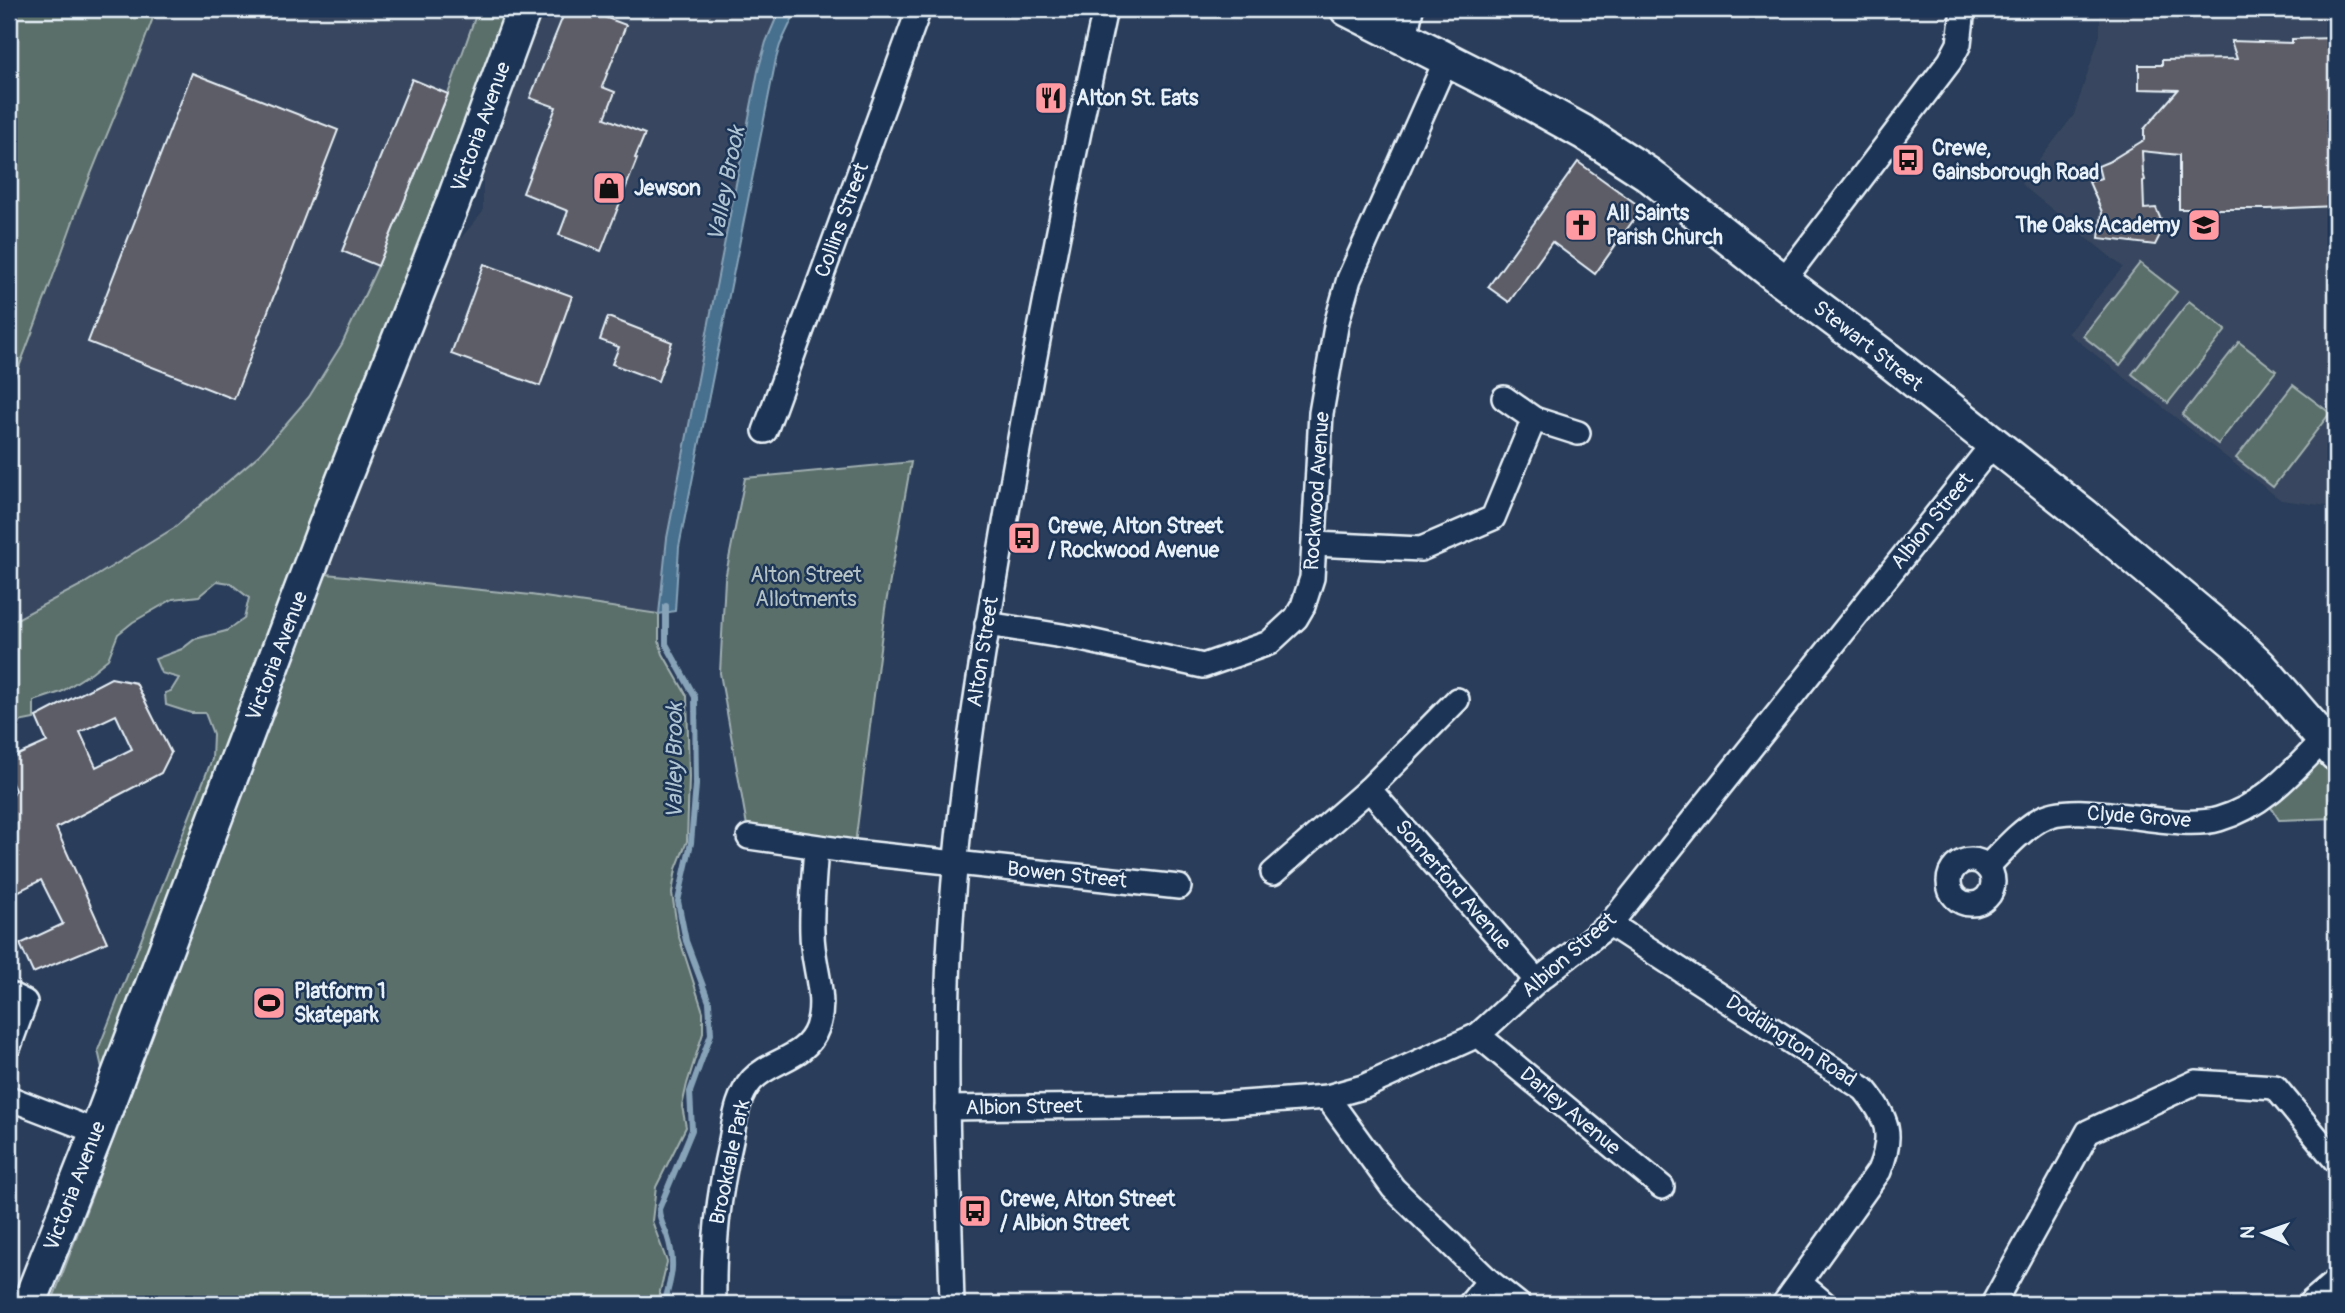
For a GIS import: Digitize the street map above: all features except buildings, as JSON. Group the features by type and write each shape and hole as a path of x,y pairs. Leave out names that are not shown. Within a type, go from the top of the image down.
{"street":[{"name":"Victoria Avenue","path":"29,1304 97,1132 337,495 452,205 524,9"},
{"name":"Collins Street","path":"765,431 919,9"},
{"name":"Alton Street","path":"952,1304 947,1108 949,957 963,787 987,624 1067,179 1105,9"},
{"name":"Stewart Street","path":"1347,9 1408,24 1447,58 1614,151 1648,174 2085,516 2236,643 2260,666 2330,747"},
{"path":"1783,281 1950,61 1959,44 1963,9"},
{"name":"Rockwood Avenue","path":"987,624 1081,639 1203,666 1269,643 1296,618 1312,578 1321,413 1332,346 1346,289 1447,58"},
{"path":"1504,398 1534,419 1578,433"},
{"path":"1314,544 1421,549 1493,518 1534,419"},
{"name":"Albion Street","path":"947,1108 1216,1105 1327,1097 1363,1087 1478,1035 1537,981 1610,924 1993,444"},
{"path":"1273,873 1369,789 1457,699"},
{"name":"Clyde Grove","path":"1987,867 2041,818 2065,811 2184,822 2217,820 2265,798 2330,747"},
{"name":"Somerford Avenue","path":"1369,789 1537,981"},
{"path":"749,837 816,848 956,863"},
{"name":"Brookdale Park","path":"714,1304 715,1223 739,1102 755,1077 807,1046 821,1016 812,931 816,848"},
{"name":"Bowen Street","path":"956,863 1179,887"},
{"name":"Doddington Road","path":"1610,924 1864,1089 1881,1110 1888,1132 1887,1152 1879,1171 1784,1304"},
{"path":"9,994 25,1002 9,1046"},
{"name":"Darley Avenue","path":"1478,1035 1662,1187"},
{"path":"1993,1304 2088,1132 2196,1082 2275,1087 2336,1161"},
{"path":"1327,1097 1393,1188 1489,1281 1518,1304"},
{"path":"9,1098 97,1132"},
{"path":"1469,1304 1489,1281"},
{"path":"2309,1304 2336,1281"},
{"path":"1801,1283 1825,1304"}],"shaded area":[{"path":"156,9 478,9 448,94 378,266 342,344 309,397 260,454 174,528 85,583 9,623 9,392"},
{"path":"542,9 780,9 766,42 758,71 667,538 659,614 531,595 326,574 450,251 483,212 483,165"},
{"path":"780,9 797,9 776,59 679,547 675,611 659,614 667,538 758,71 766,42"},
{"name":"The Oaks Academy","path":"2100,9 2336,9 2336,507 2281,500 2068,333 2123,267 2021,184 2074,115 2100,35"}],"green space":[{"path":"9,9 156,9 9,392"},
{"path":"478,9 514,9 324,501 315,504 318,523 109,1074 102,1068 98,1050 212,759 213,734 205,713 191,713 166,705 165,693 171,691 179,678 161,673 155,659 182,649 195,639 226,631 244,619 249,598 230,583 217,581 199,596 173,599 118,634 108,659 92,672 61,692 34,701 34,719 14,723 9,717 9,623 85,583 174,528 260,454 309,397 342,344 378,266 448,94"},
{"path":"2140,263 2177,292 2120,365 2083,336"},
{"path":"2189,301 2226,330 2168,403 2132,374"},
{"path":"2239,342 2276,371 2218,444 2182,415"},
{"path":"2293,385 2330,413 2273,487 2236,458"},
{"name":"Alton Street Allotments","path":"911,462 885,609 854,852 749,837 720,673 725,579 745,478"},
{"path":"326,574 531,595 659,614 659,641 663,654 687,696 687,841 676,869 672,893 678,934 703,1012 703,1033 682,1106 686,1127 656,1187 652,1221 667,1262 657,1304 51,1304"},
{"path":"2319,745 2336,766 2336,818 2279,820 2265,798"}],"waterway":[{"name":"Valley Brook","path":"664,1304 672,1262 670,1245 659,1209 692,1130 690,1092 711,1034 709,1002 686,941 678,901 691,843 696,785 695,697 666,644 666,606"}],"place":[{"name":"Alton St. Eats","path":"1051,98"},
{"name":"Crewe, Gainsborough Road","path":"1908,160"},
{"name":"Jewson","path":"609,188"},
{"name":"All Saints Parish Church","path":"1581,225"},
{"name":"The Oaks Academy","path":"2204,225"},
{"name":"Crewe, Alton Street / Rockwood Avenue","path":"1024,538"},
{"name":"Platform 1 Skatepark","path":"269,1003"},
{"name":"Crewe, Alton Street / Albion Street","path":"975,1211"}]}
